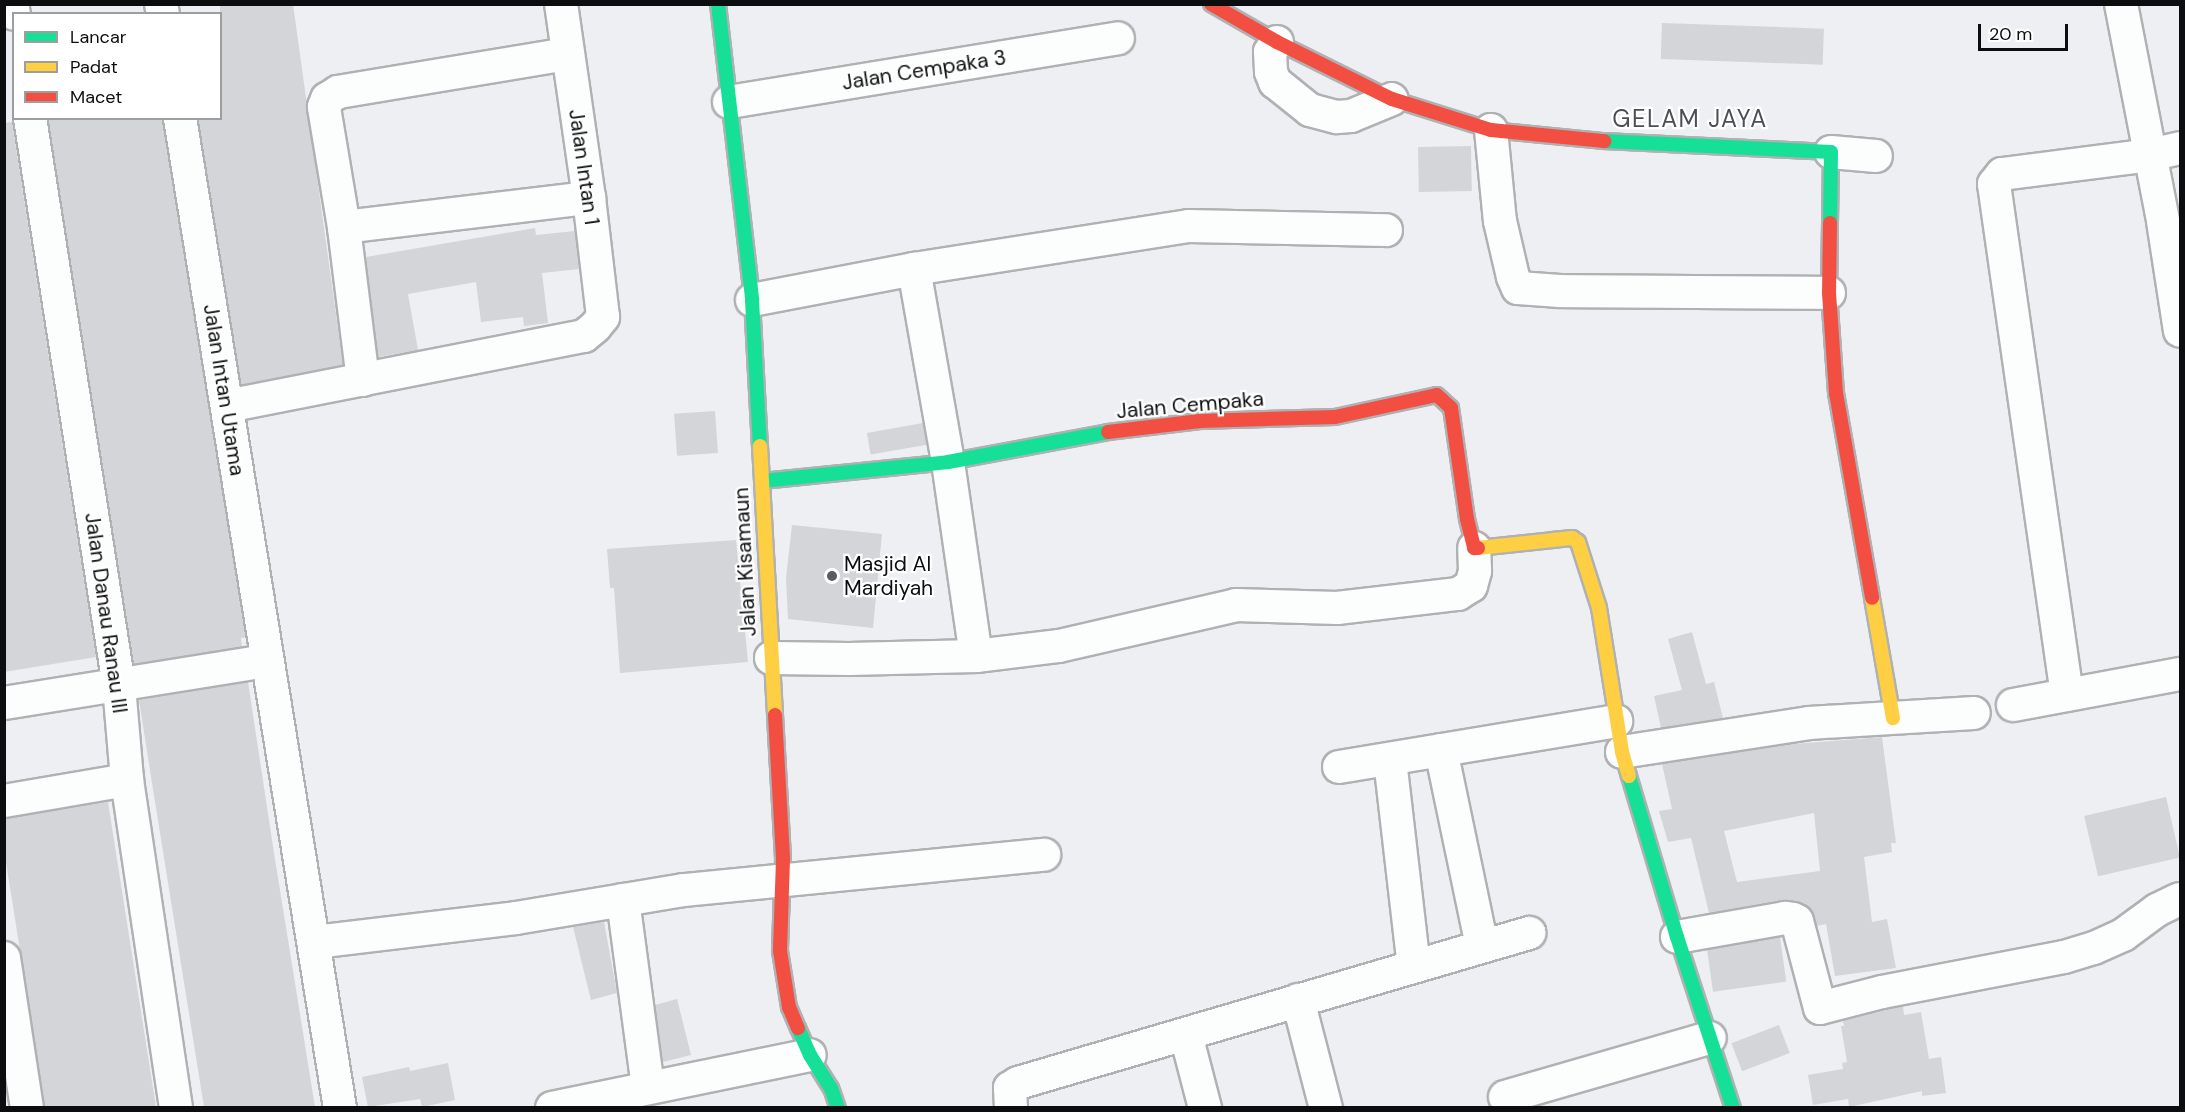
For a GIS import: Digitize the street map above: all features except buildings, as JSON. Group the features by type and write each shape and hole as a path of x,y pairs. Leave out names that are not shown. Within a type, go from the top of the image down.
{"street":[{"name":"Jalan Intan 1","path":"363,380 584,336 603,317 589,198 561,4"},
{"name":"Jalan Kisamaun","path":"718,4 752,300 783,859 780,951 789,1007 810,1055 831,1088 837,1107"},
{"path":"1211,4 1277,42 1392,99 1491,130 1619,142 1876,156"},
{"path":"2121,4 2150,155 2172,219 2181,332"},
{"name":"Jalan Cempaka 3","path":"729,102 1118,38"},
{"path":"1277,42 1270,52 1271,72 1275,82 1310,110 1337,117 1351,116 1371,110 1392,99"},
{"path":"226,406 363,380 344,227 324,106 332,94 568,54"},
{"name":"Jalan Danau Ranau III","path":"30,120 118,687 127,780 176,1107"},
{"name":"Jalan Intan Utama","path":"180,120 340,1107"},
{"path":"1491,130 1500,222 1513,277 1518,288 1550,291 1830,293"},
{"path":"2067,695 1994,184 2002,174 2150,155 2181,148"},
{"path":"1831,152 1830,293 1836,393 1893,718"},
{"path":"344,227 589,198"},
{"path":"752,300 914,269 1189,226 1386,230"},
{"path":"914,269 948,462 976,656"},
{"name":"Jalan Cempaka","path":"762,481 948,462 1131,428 1200,421 1335,417 1437,395 1451,408 1467,519 1474,548"},
{"path":"771,658 976,656 1059,646 1236,606 1337,608 1458,594 1471,586 1474,572 1474,548 1563,538 1578,542 1590,572 1599,608 1622,752 1677,936 1733,1107"},
{"path":"4,703 118,687 267,661"},
{"path":"2013,705 2181,674"},
{"path":"1622,752 1809,723 1974,713"},
{"path":"1339,767 1616,721"},
{"path":"1441,750 1482,946"},
{"path":"1390,760 1414,966"},
{"path":"4,801 127,780"},
{"path":"315,942 516,918 623,900 782,879 1044,855"},
{"path":"1677,936 1785,918 1797,921 1820,1008 1882,992 2064,957 2094,948 2122,935 2157,910 2181,899"},
{"path":"623,900 648,1088"},
{"path":"1011,1107 1010,1088 1018,1083 1529,933"},
{"path":"4,958 27,1107"},
{"path":"1298,1000 1326,1107"},
{"path":"1186,1035 1205,1107"},
{"path":"1505,1097 1710,1038"},
{"path":"552,1107 810,1055"}],"traffic: fast":[{"path":"718,4 752,300 760,446"},
{"path":"1604,141 1831,152 1830,223"},
{"path":"762,481 948,462 1108,432"},
{"path":"1629,776 1677,937 1733,1108"},
{"path":"798,1028 810,1055 831,1088 838,1108"}],"traffic: slow":[{"path":"760,446 775,715"},
{"path":"1478,548 1572,538 1578,542 1599,608 1622,752 1629,776"},
{"path":"1872,598 1893,718"}],"traffic: jam":[{"path":"1211,4 1277,42 1392,99 1491,130 1604,141"},
{"path":"1830,223 1829,293 1836,393 1872,598"},
{"path":"1108,432 1200,421 1335,417 1437,395 1451,408 1467,519 1474,548 1478,548"},
{"path":"775,715 783,859 780,951 789,1007 798,1028"}],"place":[{"name":"Masjid Al Mardiyah","path":"832,576"}],"district":[{"name":"GELAM JAYA","path":"1690,119"}]}
